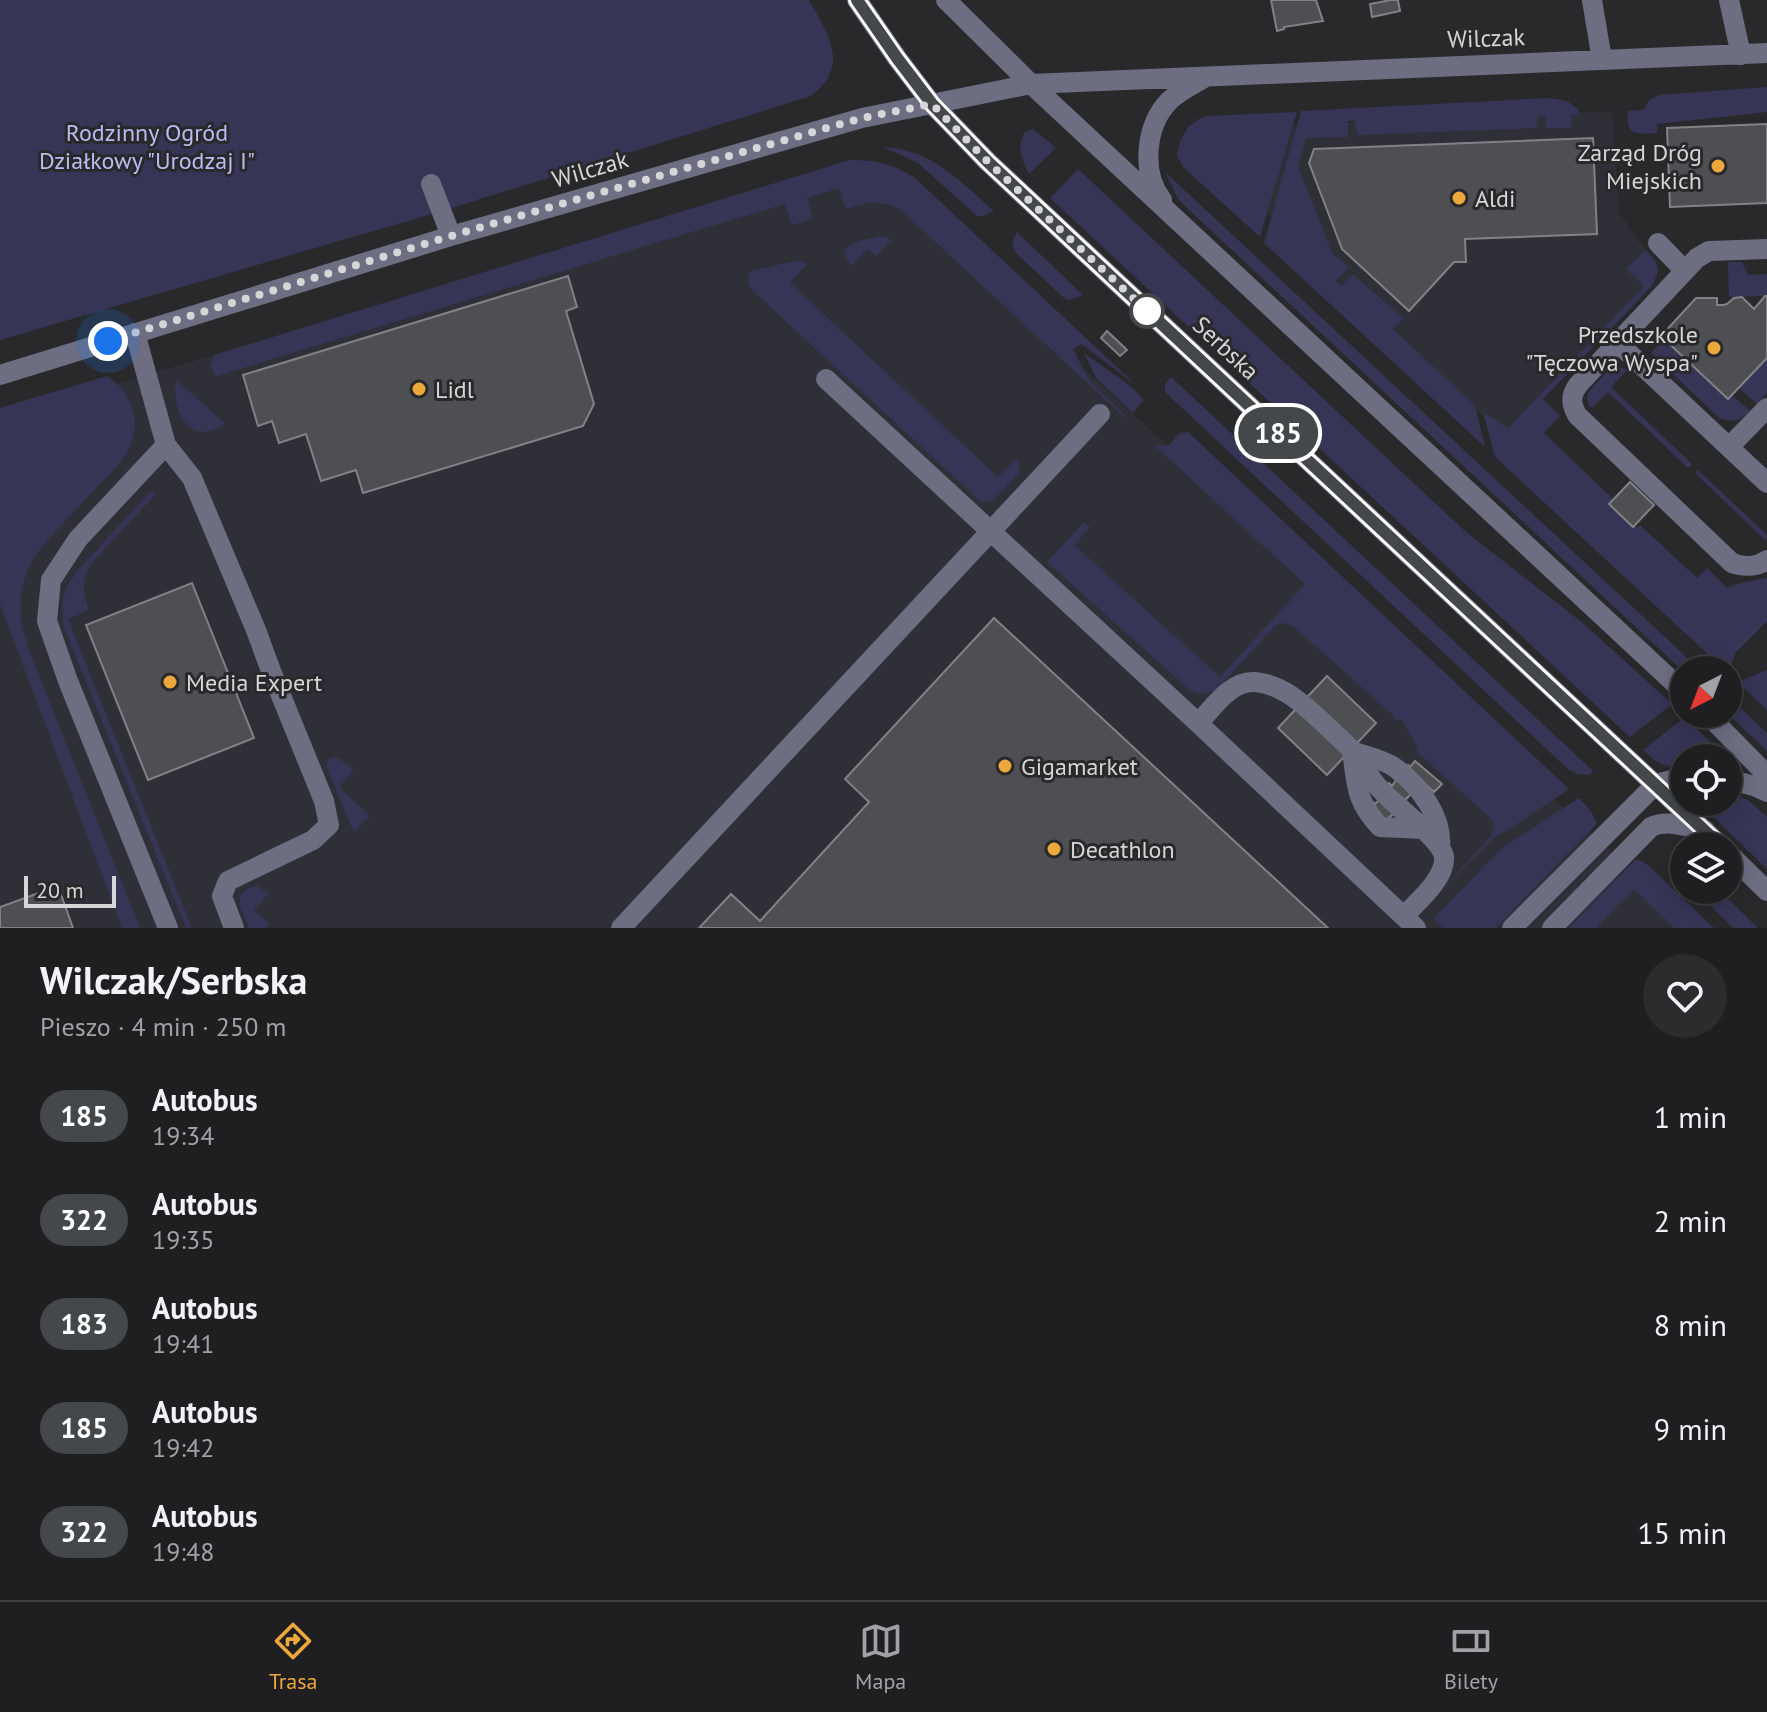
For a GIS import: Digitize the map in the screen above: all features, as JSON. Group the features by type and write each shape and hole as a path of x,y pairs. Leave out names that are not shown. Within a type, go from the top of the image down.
{"street":[{"name":"Serbska","path":"857,0 932,104 988,162 1705,830"},
{"path":"946,0 1179,223 1670,679"},
{"path":"1592,0 1602,60"},
{"path":"1729,0 1741,55"},
{"name":"Wilczak","path":"0,375 451,236 851,121 1031,84 1767,53"},
{"name":"Wilczak","path":"1179,223 1154,189 1148,169 1149,150 1159,114 1171,99 1208,76"},
{"path":"431,184 451,236"},
{"path":"1658,243 1685,271"},
{"path":"1767,249 1709,251 1697,258 1572,394 1572,405 1577,415 1732,563 1743,567 1767,560"},
{"path":"135,333 166,445 192,478 324,801 329,825 313,840 228,881 222,896 234,928"},
{"path":"1618,343 1767,483"},
{"path":"826,379 1410,922 1441,875 1444,857 1440,848 1380,790 1352,751 1303,703 1272,686 1244,682 1234,686 1198,723"},
{"path":"1729,447 1767,408"},
{"path":"621,928 1100,414"},
{"path":"166,445 78,539 51,580 47,621 68,681 168,928"},
{"path":"1721,728 1767,775"},
{"path":"1352,751 1392,766 1417,788 1436,822 1440,848"},
{"path":"1512,928 1656,784 1670,780"},
{"path":"1742,783 1767,792"},
{"path":"1552,928 1651,827 1668,823 1705,830"},
{"path":"1742,867 1767,891"}],"shaded area":[{"path":"1612,111 1619,213 1656,261 1659,270 1651,287 1509,434 1473,408 1267,212 1293,125"},
{"path":"829,174 910,210 1695,928 0,928 0,418"}],"green space":[{"name":"Rodzinny Ogród Działkowy \"Urodzaj I\"","path":"0,0 809,0 829,38 833,61 830,73 811,96 442,211 0,340"},
{"path":"1767,87 1767,112 1657,124 1657,133 1638,133 1628,126 1628,111 1643,110 1649,101 1659,95"},
{"path":"1550,98 1567,101 1578,109 1579,114 1571,115 1571,128 1546,128 1545,116 1538,117 1537,128 1357,135 1355,121 1348,121 1348,137 1306,138 1298,166 1332,253 1349,267 1336,281 1342,285 1353,274 1403,318 1393,329 1475,406 1485,447 1264,243 1301,111"},
{"path":"1297,112 1260,237 1184,168 1177,155 1180,142 1188,127 1207,116"},
{"path":"1033,129 1056,148 1029,174 1020,148 1025,132"},
{"path":"884,147 901,149 931,160 994,211 977,216 918,163"},
{"path":"850,160 884,164 915,178 1136,385 1081,344 1073,349 1090,382 1125,418 901,210 888,204 874,203 846,209 839,188 807,198 813,219 792,225 785,204 216,376 210,366 214,355"},
{"path":"1078,169 1466,532 1584,624 1670,702 1670,706 1630,737 1050,198"},
{"path":"1165,172 1685,656 1670,656 1670,659 1178,199"},
{"path":"1017,232 1083,295 1069,300 1064,298 1016,253 1012,243"},
{"path":"880,236 891,240 876,256 867,249 851,266 846,258 847,248"},
{"path":"1646,250 1658,267 1651,287 1543,399 1560,416 1544,433 1613,499 1609,504 1633,527 1641,526 1697,578 1707,568 1727,588 1767,578 1767,621 1734,656 1710,656 1495,457 1483,412 1508,428 1644,286 1626,269"},
{"path":"795,261 807,264 790,283 998,477 1016,459 1019,473 993,501 981,502 750,287 748,278 751,271"},
{"path":"1728,262 1742,262 1748,275 1767,274 1767,296 1729,297"},
{"path":"1664,339 1727,399 1732,395 1750,411 1735,420 1718,417 1651,353"},
{"path":"1084,353 1134,389 1144,400 1133,413 1096,378"},
{"path":"1767,358 1767,393 1757,404 1739,388"},
{"path":"1619,367 1627,370 1611,387 1692,464 1688,468 1608,392 1592,408 1589,406 1589,391 1609,370"},
{"path":"107,376 122,389 132,406 135,426 130,446 116,467 36,555 22,588 21,612 28,647 140,928 122,928 0,604 0,408"},
{"path":"1171,377 1593,771 1589,775 1569,770 1166,393 1165,386"},
{"path":"176,380 225,423 203,432 187,425 178,408"},
{"path":"1188,432 1569,789 1493,838 1433,899 1491,836 1494,825 1488,816 1418,753 1401,719 1396,721 1293,626 1283,623 1275,626 1217,689 1204,693 1191,691 1047,562 1084,522 1090,527 1074,545 1220,677 1305,584 1155,446 1169,445 1180,433"},
{"path":"1698,470 1767,535 1766,541 1695,473"},
{"path":"152,492 153,497 91,564 84,587 89,610 68,619 192,928 186,928 63,625 65,591 77,571"},
{"path":"1767,670 1767,710 1742,686 1742,680"},
{"path":"1742,709 1767,733 1767,751 1742,727"},
{"path":"1671,728 1696,728 1713,744 1670,744 1670,766 1657,762 1643,750"},
{"path":"339,758 354,770 339,787 370,816 355,831 327,768 326,762"},
{"path":"1579,798 1597,823 1496,928 1444,928 1433,919 1502,848"},
{"path":"1742,798 1767,817 1767,869 1742,845 1742,832 1729,832 1712,816 1742,816"},
{"path":"1634,861 1648,865 1670,886 1670,904 1689,904 1714,928 1674,928 1634,889 1596,928 1569,928"},
{"path":"257,886 269,893 254,910 270,924 267,928 249,928 241,908 243,892"},
{"path":"1709,904 1733,904 1758,928 1733,928"}],"building":[{"path":"1271,0 1316,0 1323,21 1284,27 1277,31"},
{"path":"1398,0 1400,11 1372,17 1370,4"},
{"name":"Zarząd Dróg Miejskich","path":"1767,124 1767,203 1670,207 1667,128"},
{"name":"Aldi","path":"1593,138 1597,234 1465,239 1466,262 1454,262 1409,311 1342,249 1309,163 1314,149"},
{"name":"Lidl","path":"568,276 577,307 566,311 594,404 583,426 363,493 356,470 321,481 306,434 279,443 272,421 258,426 243,375"},
{"path":"1765,296 1767,358 1728,399 1661,336 1696,298 1717,298 1717,305 1723,305 1742,297 1754,309"},
{"path":"1107,331 1127,350 1120,356 1101,338"},
{"path":"1630,482 1654,505 1633,527 1609,504"},
{"name":"Media Expert","path":"192,583 254,738 148,780 86,625"},
{"name":"Gigamarket","path":"994,618 1328,928 699,928 731,894 760,921 869,802 845,779"},
{"path":"1327,676 1376,723 1327,775 1278,728"},
{"path":"1415,761 1442,784 1434,792 1403,770"},
{"path":"1397,779 1412,793 1401,804 1385,789"},
{"path":"1381,798 1395,812 1384,823 1373,802 1375,804"},
{"path":"58,886 73,928 0,928 0,907"}],"bus line":[{"name":"185","path":"857,0 932,104 988,162 1706,832"}],"place":[{"name":"Zarząd Dróg Miejskich","path":"1718,166"},
{"name":"Aldi","path":"1459,198"},
{"name":"Przedszkole \"Tęczowa Wyspa\"","path":"1714,348"},
{"name":"Lidl","path":"419,389"},
{"name":"Media Expert","path":"170,682"},
{"name":"Gigamarket","path":"1005,766"},
{"name":"Decathlon","path":"1054,849"}],"route":[{"path":"108,341 568,202 862,118 932,104 988,162 1147,311"}]}
